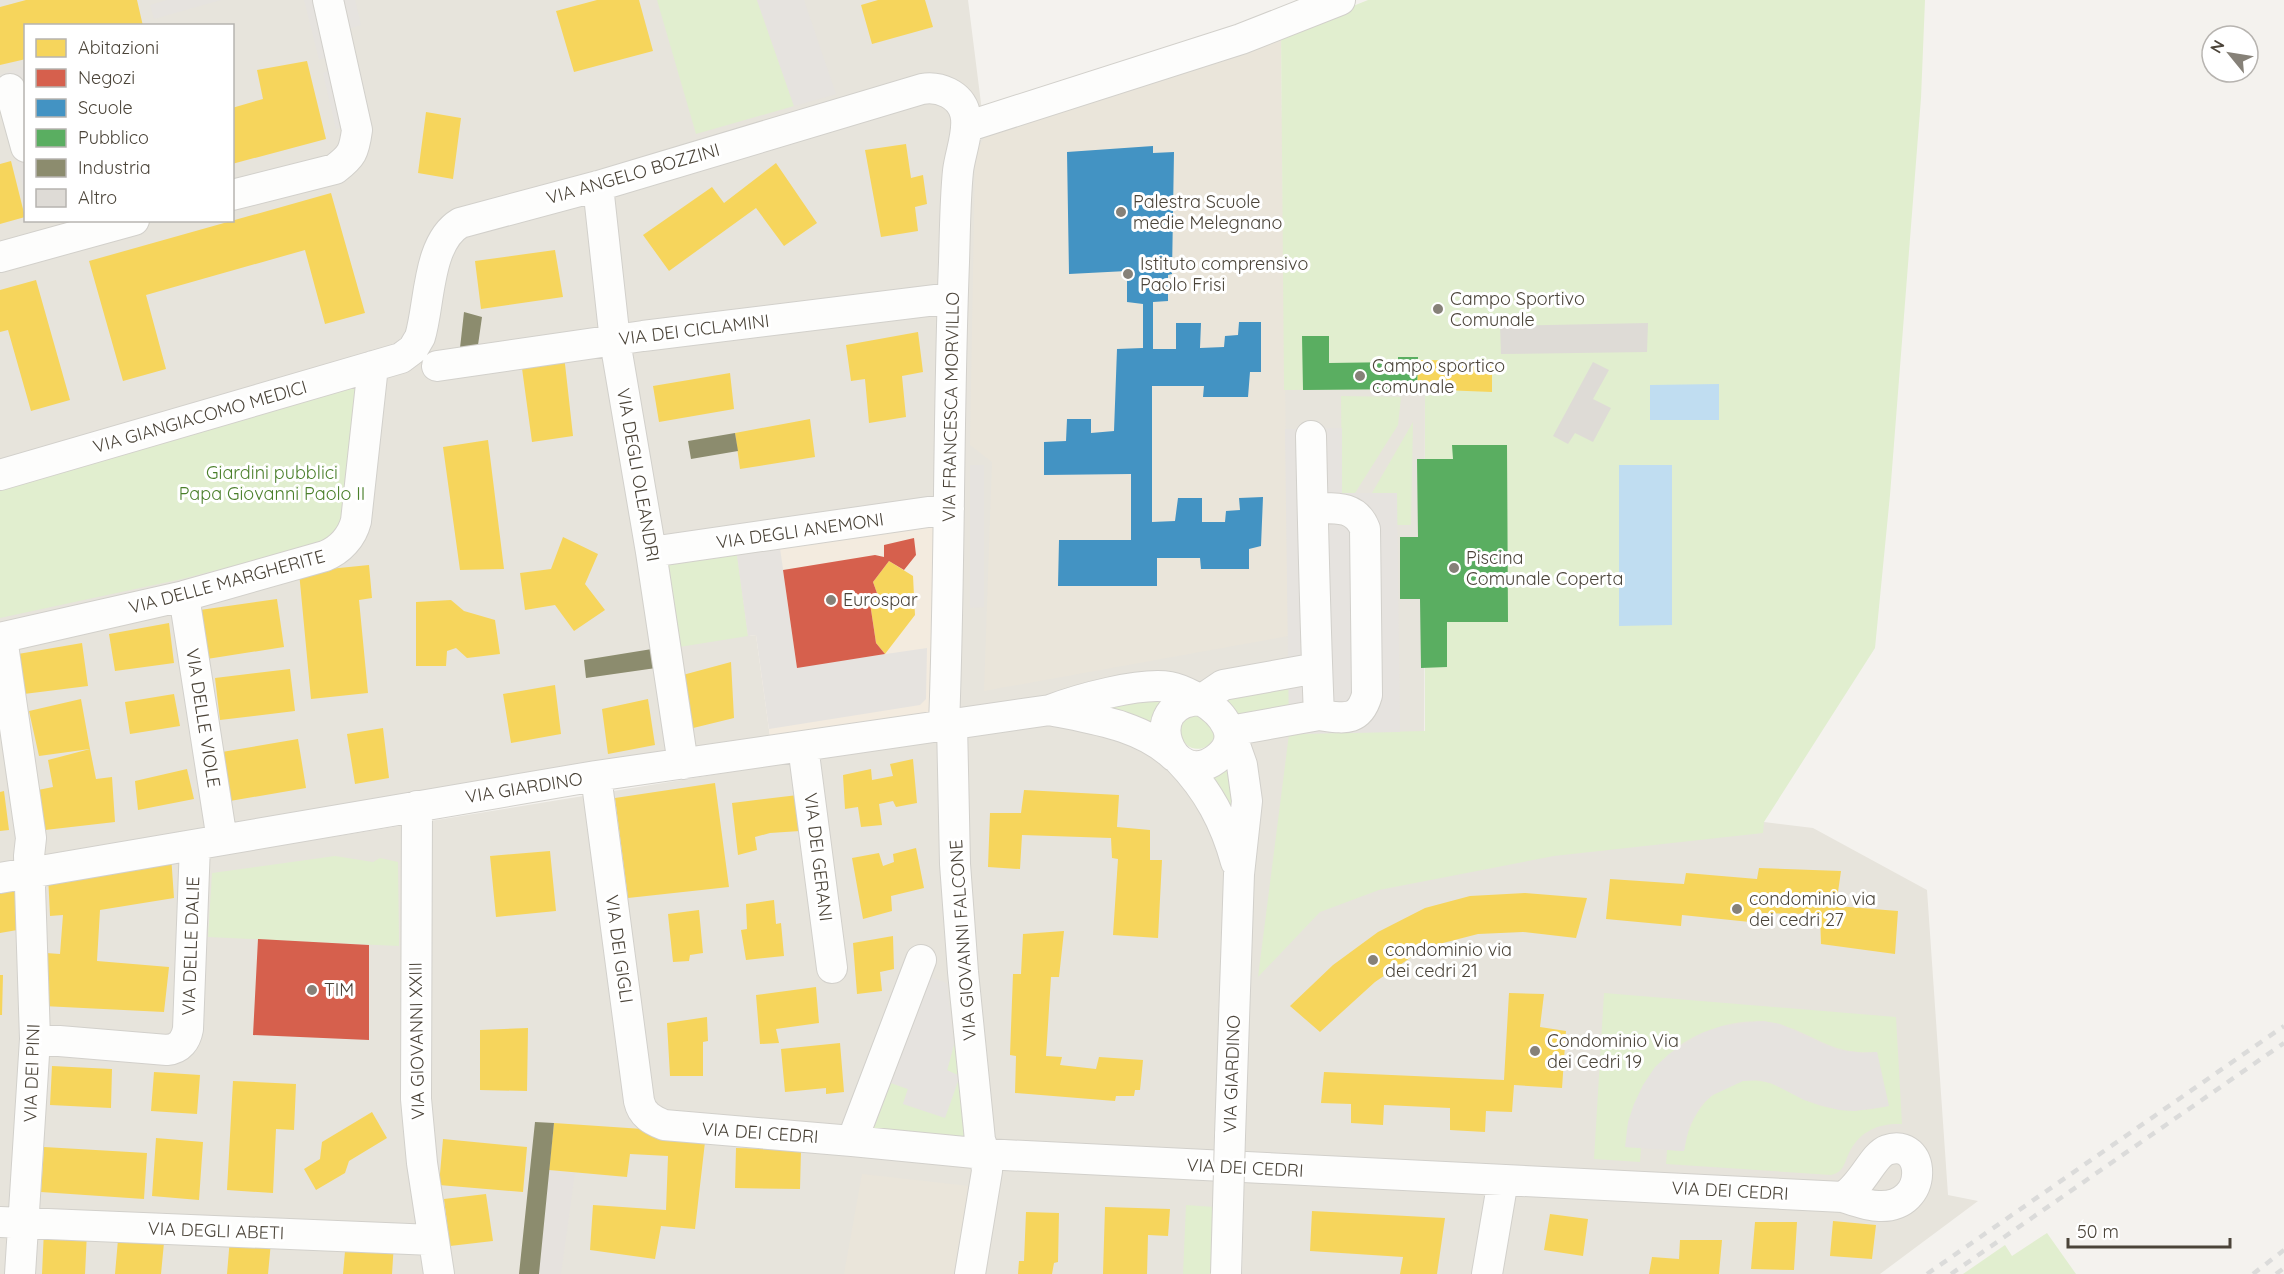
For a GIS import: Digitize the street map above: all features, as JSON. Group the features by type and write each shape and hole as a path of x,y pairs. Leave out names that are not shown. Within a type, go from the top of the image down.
{"street":[{"path":"234,194 335,169 355,149 357,130 328,0"},
{"path":"966,127 1241,39 1340,0"},
{"name":"VIA ANGELO BOZZINI","path":"387,362 413,349 420,337 437,255 443,241 455,226 598,186 922,89 935,87 952,95"},
{"path":"10,89 24,140"},
{"name":"VIA FRANCESCA MORVILLO","path":"948,724 952,298 957,181 966,127 964,109 952,95"},
{"name":"VIA DEGLI OLEANDRI","path":"598,186 615,341 651,552 683,764"},
{"path":"0,257 48,231 118,222"},
{"name":"VIA DEI CICLAMINI","path":"437,366 952,298"},
{"name":"VIA GIANGIACOMO MEDICI","path":"0,475 387,362"},
{"name":"VIA DELLE MARGHERITE","path":"1,638 184,597 325,556 337,550 348,539 356,521 387,362"},
{"path":"1311,436 1319,715"},
{"path":"1230,731 1319,715 1350,717 1361,709 1367,695 1366,536 1363,522 1353,512 1339,508 1312,508"},
{"name":"VIA DEGLI ANEMONI","path":"651,552 949,509"},
{"name":"VIA DELLE VIOLE","path":"184,597 208,842"},
{"name":"VIA DEI PINI","path":"1,638 31,831 30,873 35,1039 12,1222 20,1274"},
{"path":"1201,700 1223,686 1317,668"},
{"name":"VIA GIARDINO","path":"0,878 596,777 1050,710 1102,694 1158,687 1176,688 1201,700 1219,714 1230,731 1242,765 1247,790 1239,874 1226,1274"},
{"name":"VIA GIARDINO","path":"1201,700 1181,705 1167,720 1166,741 1177,758 1199,766 1209,764 1225,750 1230,731"},
{"name":"VIA GIARDINO","path":"1050,710 1132,730 1164,747 1177,758 1196,778 1214,804 1227,833 1239,874"},
{"name":"VIA GIOVANNI FALCONE","path":"948,724 963,972 980,1140 987,1171 970,1274"},
{"name":"VIA DEI GERANI","path":"803,746 832,968"},
{"name":"VIA DEI GIGLI","path":"596,777 639,1101 640,1107 649,1118"},
{"name":"VIA GIOVANNI XXIII","path":"417,806 416,1087 420,1150 439,1274"},
{"name":"VIA DELLE DALIE","path":"35,1039 167,1050 180,1046 185,1040 188,1029 208,842"},
{"path":"852,1141 921,960"},
{"name":"VIA DEI CEDRI","path":"649,1118 670,1126 985,1154 1844,1197"},
{"path":"1487,1274 1503,1180"},
{"name":"VIA DEGLI ABETI","path":"12,1222 432,1240"}],"shaded area":[{"path":"0,0 968,0 985,135 1425,389 1424,807 1764,822 1813,828 1927,890 1948,1195 1978,1201 1880,1274 1242,1274 1252,871 1261,817 1259,772 1242,723 1041,699 938,720 943,517 748,636 756,635 771,744 0,866"},
{"path":"167,0 221,0 154,19 150,5"},
{"path":"304,0 317,0 331,56 319,60"},
{"path":"338,0 355,0 361,25 346,30"},
{"path":"757,0 804,0 836,94 794,106"},
{"name":"Istituto comprensivo Paolo Frisi","path":"1281,35 1288,636 984,691 992,462 970,445 975,159 979,147 985,136"},
{"path":"24,66 24,192 0,88 0,75"},
{"path":"333,69 349,125 336,129 323,73"},
{"path":"1342,428 1342,493 1397,493 1400,732 1289,734 1285,429"},
{"path":"970,465 984,465 984,607 970,608"},
{"path":"943,516 938,720 771,744 756,635 748,636 736,546"},
{"path":"780,548 797,667 927,648 926,699 920,705 769,729 756,635 748,636 737,555"},
{"path":"1044,721 1130,739 1163,760 1194,793 1214,830 1224,874 1212,1274 0,1274 0,891"},
{"path":"930,977 947,983 954,1044 947,1070 960,1076 945,1118 903,1104 908,1089 891,1083"},
{"path":"1763,1021 1780,1024 1837,1050 1877,1052 1889,1106 1855,1111 1839,1110 1804,1100 1771,1083 1758,1080 1743,1081 1713,1095 1702,1104 1689,1126 1684,1151 1625,1147 1628,1122 1634,1104 1655,1067 1669,1054 1702,1033 1722,1026"},
{"path":"549,1170 575,1173 561,1274 539,1274"},
{"path":"862,1174 969,1186 954,1274 844,1274"}],"green space":[{"path":"657,0 757,0 794,106 696,134"},
{"path":"1368,0 1925,0 1921,98 1890,495 1875,648 1764,822 1763,833 1554,856 1379,890 1320,912 1258,977 1289,734 1425,731 1425,389 1284,390 1281,35"},
{"name":"Giardini pubblici Papa Giovanni Paolo II","path":"361,386 343,526 326,542 182,579 0,618 0,486"},
{"path":"1341,396 1401,397 1398,425 1355,493 1342,493"},
{"path":"1413,422 1411,525 1397,525 1397,493 1372,493"},
{"path":"737,555 748,636 673,648 661,564"},
{"path":"1299,678 1306,703 1237,723 1226,706 1223,692"},
{"path":"1135,699 1172,701 1157,725 1101,709"},
{"path":"1206,715 1215,735 1204,748 1190,747 1184,743 1181,736 1181,727 1186,717"},
{"path":"1230,758 1238,835 1207,774"},
{"path":"335,856 373,862 380,858 398,862 399,946 208,937 212,873"},
{"path":"1604,993 1896,1017 1902,1124 1886,1125 1865,1133 1854,1144 1842,1169 1831,1175 1666,1164 1667,1150 1684,1151 1692,1123 1699,1111 1718,1090 1731,1084 1745,1081 1766,1082 1813,1103 1834,1109 1866,1110 1888,1106 1877,1052 1848,1051 1782,1025 1754,1021 1708,1031 1681,1044 1669,1055 1626,1147 1641,1148 1640,1162 1594,1159"},
{"path":"958,1042 968,1128 963,1142 874,1128 891,1083 908,1089 903,1104 960,1076 947,1071 954,1044"},
{"path":"1186,1205 1214,1207 1212,1274 1183,1274"},
{"path":"2047,1233 2076,1274 1963,1274 2005,1245 2012,1256"}],"water":[{"path":"1719,384 1719,420 1650,420 1650,385"},
{"path":"1619,465 1672,465 1672,625 1619,626"}],"building: Abitazioni":[{"path":"26,0 137,0 143,24 24,24 24,59 0,65 0,7"},
{"path":"597,0 639,0 653,51 574,72 556,11"},
{"path":"878,0 925,0 933,27 872,44 861,5"},
{"path":"307,61 326,139 234,163 234,107 263,99 257,70"},
{"path":"426,112 461,118 453,179 418,173"},
{"path":"906,144 911,178 923,175 927,204 915,207 918,231 881,237 865,150"},
{"path":"11,161 24,217 0,224 0,164"},
{"path":"776,163 817,223 784,246 756,208 669,271 643,235 712,187 724,203"},
{"path":"331,193 365,313 325,324 305,250 146,295 166,369 123,381 89,261"},
{"path":"555,250 563,297 481,309 475,261"},
{"path":"36,280 70,400 31,411 8,330 0,332 0,290"},
{"path":"918,332 923,372 902,376 906,417 869,423 865,379 851,381 846,345"},
{"path":"564,355 573,436 532,442 521,361"},
{"path":"1418,360 1492,361 1492,392 1417,389"},
{"path":"730,373 734,409 659,422 653,386"},
{"path":"810,419 815,457 740,469 735,433"},
{"path":"488,440 504,569 460,570 443,447"},
{"path":"563,537 598,554 585,584 605,610 574,631 555,605 525,610 520,573 551,569"},
{"path":"889,561 913,576 915,615 885,654 876,643 870,603 878,596 873,582"},
{"path":"369,565 372,598 359,600 368,693 311,699 299,572"},
{"path":"277,599 284,647 207,659 200,610"},
{"path":"451,600 464,611 495,620 500,654 467,658 456,648 447,651 446,666 416,666 416,602"},
{"path":"169,623 174,663 115,671 109,634"},
{"path":"82,643 88,686 24,694 18,654"},
{"path":"731,662 734,718 685,730 679,676"},
{"path":"290,669 295,711 220,720 215,678"},
{"path":"555,685 561,734 511,743 503,694"},
{"path":"174,694 180,726 130,734 125,702"},
{"path":"81,699 90,749 39,756 29,711"},
{"path":"648,699 655,745 608,754 602,709"},
{"path":"383,728 389,778 355,784 347,734"},
{"path":"298,739 306,788 230,801 222,752"},
{"path":"90,749 96,779 112,777 115,822 45,830 38,790 53,787 48,760"},
{"path":"913,759 917,803 896,807 893,801 879,804 882,825 861,827 858,807 845,809 843,775 871,769 872,780 893,776 890,764"},
{"path":"187,769 194,799 138,810 135,781"},
{"path":"715,783 729,887 628,898 615,798"},
{"path":"1024,790 1119,795 1117,827 1150,830 1150,860 1162,860 1158,938 1113,935 1118,859 1112,858 1111,838 1022,835 1020,869 988,867 990,813 1021,813"},
{"path":"4,791 9,830 0,831 0,792"},
{"path":"798,795 800,831 770,833 755,837 757,850 738,855 732,803"},
{"path":"916,848 924,888 891,896 892,911 863,919 852,858 879,853 883,866 894,862 893,854"},
{"path":"550,851 556,911 496,917 490,856"},
{"path":"171,855 174,898 100,910 97,961 169,967 164,1012 43,1006 46,953 60,954 63,915 50,916 48,875"},
{"name":"condominio via dei cedri 27","path":"1759,868 1841,871 1836,906 1898,911 1895,954 1821,944 1820,914 1752,913 1750,922 1682,915 1681,926 1606,919 1610,879 1684,884 1686,873 1757,879"},
{"path":"16,885 23,929 0,933 0,888"},
{"name":"condominio via dei cedri 21","path":"1525,893 1587,898 1576,938 1523,932 1478,934 1443,943 1413,956 1375,982 1320,1032 1290,1006 1333,965 1378,932 1425,908 1470,896"},
{"path":"774,900 776,924 781,923 784,956 746,960 741,930 747,929 746,904"},
{"path":"699,910 703,953 690,955 689,961 673,962 668,914"},
{"path":"1064,931 1059,977 1051,977 1046,1056 1062,1057 1060,1065 1096,1069 1099,1057 1143,1060 1140,1090 1135,1090 1134,1096 1116,1096 1115,1101 1015,1093 1016,1056 1010,1055 1013,974 1021,974 1023,934"},
{"path":"893,936 894,969 880,972 882,991 857,994 853,943"},
{"path":"0,975 3,975 2,1015 0,1015"},
{"path":"816,987 819,1023 776,1029 779,1043 760,1044 756,995"},
{"name":"Condominio Via dei Cedri 19","path":"1509,993 1544,994 1540,1027 1566,1031 1562,1088 1514,1085 1512,1112 1486,1111 1485,1132 1450,1130 1450,1108 1384,1105 1383,1125 1351,1123 1351,1104 1321,1103 1324,1072 1504,1080"},
{"path":"707,1017 708,1041 703,1042 703,1076 670,1076 667,1023"},
{"path":"528,1028 527,1091 480,1090 480,1030"},
{"path":"840,1043 844,1092 826,1094 826,1088 785,1092 781,1049"},
{"path":"52,1066 112,1069 111,1108 50,1105"},
{"path":"154,1072 200,1075 197,1114 151,1111"},
{"path":"233,1081 296,1084 294,1130 276,1129 273,1193 227,1190"},
{"path":"372,1112 387,1138 349,1161 345,1173 316,1190 304,1169 320,1159 322,1142"},
{"path":"554,1123 702,1133 705,1142 695,1229 661,1226 655,1259 590,1250 593,1205 666,1210 668,1156 630,1154 627,1177 549,1170"},
{"path":"156,1138 203,1142 199,1200 152,1196"},
{"path":"443,1139 527,1147 523,1192 439,1185"},
{"path":"44,1147 147,1153 144,1199 41,1192"},
{"path":"736,1148 801,1150 800,1189 735,1188"},
{"path":"486,1194 493,1241 450,1246 444,1199"},
{"path":"1105,1207 1170,1209 1168,1236 1148,1235 1147,1274 1103,1274"},
{"path":"1312,1211 1445,1218 1437,1274 1400,1274 1403,1257 1310,1251"},
{"path":"1026,1212 1059,1213 1058,1262 1054,1263 1052,1274 1018,1274 1019,1261 1024,1261"},
{"path":"1550,1214 1588,1219 1583,1256 1544,1250"},
{"path":"1833,1221 1876,1225 1872,1259 1830,1256"},
{"path":"1755,1222 1797,1222 1794,1270 1751,1269"},
{"path":"119,1228 165,1232 161,1274 115,1274"},
{"path":"44,1230 87,1232 85,1274 42,1274"},
{"path":"230,1238 271,1242 268,1274 227,1274"},
{"path":"346,1240 394,1243 392,1274 343,1274"},
{"path":"1680,1240 1722,1240 1719,1274 1649,1274 1652,1257 1679,1259"}],"building: Negozi":[{"name":"Eurospar","path":"914,538 916,555 904,570 889,561 873,582 878,596 870,603 876,643 885,654 797,668 783,570 875,555 884,557 884,545"},
{"name":"TIM","path":"258,939 369,945 369,1040 253,1035"}],"building: Scuole":[{"path":"1153,146 1153,153 1174,152 1172,274 1168,275 1168,301 1153,302 1153,349 1176,349 1176,323 1201,323 1200,348 1224,347 1225,336 1238,335 1239,322 1261,322 1261,372 1250,372 1248,397 1203,397 1204,386 1152,386 1152,522 1175,521 1178,498 1202,498 1202,522 1225,522 1226,511 1240,510 1239,498 1263,497 1261,546 1249,549 1249,569 1201,569 1200,558 1157,558 1157,586 1058,586 1059,540 1131,540 1131,474 1044,475 1044,442 1066,441 1067,419 1091,419 1091,433 1114,431 1117,349 1143,348 1143,304 1127,302 1127,271 1069,274 1067,152"}],"building: Pubblico":[{"name":"Campo sportico comunale","path":"1302,336 1329,336 1329,363 1398,362 1398,357 1418,357 1417,389 1303,390"},
{"name":"Piscina Comunale Coperta","path":"1452,445 1507,445 1508,622 1447,622 1447,667 1421,668 1420,599 1400,599 1400,537 1418,537 1417,459 1453,459"}],"building: Industria":[{"path":"464,312 482,317 477,352 460,348"},
{"path":"735,433 738,451 691,459 688,441"},
{"path":"652,649 656,668 586,678 584,660"},
{"path":"535,1122 554,1123 539,1274 519,1274"}],"building: Altro":[{"path":"1648,323 1647,352 1501,354 1500,326"},
{"path":"1593,362 1609,370 1593,399 1611,408 1593,442 1575,433 1568,444 1553,436"}],"railway":[{"path":"1927,1274 2284,1026"},
{"path":"1951,1274 2284,1043"},
{"path":"2253,1274 2284,1250"},
{"path":"2276,1274 2284,1268"}],"place":[{"name":"Palestra Scuole medie Melegnano","path":"1121,212"},
{"name":"Istituto comprensivo Paolo Frisi","path":"1128,274"},
{"name":"Campo Sportivo Comunale","path":"1438,309"},
{"name":"Campo sportico comunale","path":"1360,376"},
{"name":"Piscina Comunale Coperta","path":"1454,568"},
{"name":"Eurospar","path":"831,600"},
{"name":"condominio via dei cedri 27","path":"1737,909"},
{"name":"condominio via dei cedri 21","path":"1373,960"},
{"name":"TIM","path":"312,990"},
{"name":"Condominio Via dei Cedri 19","path":"1535,1051"}]}
